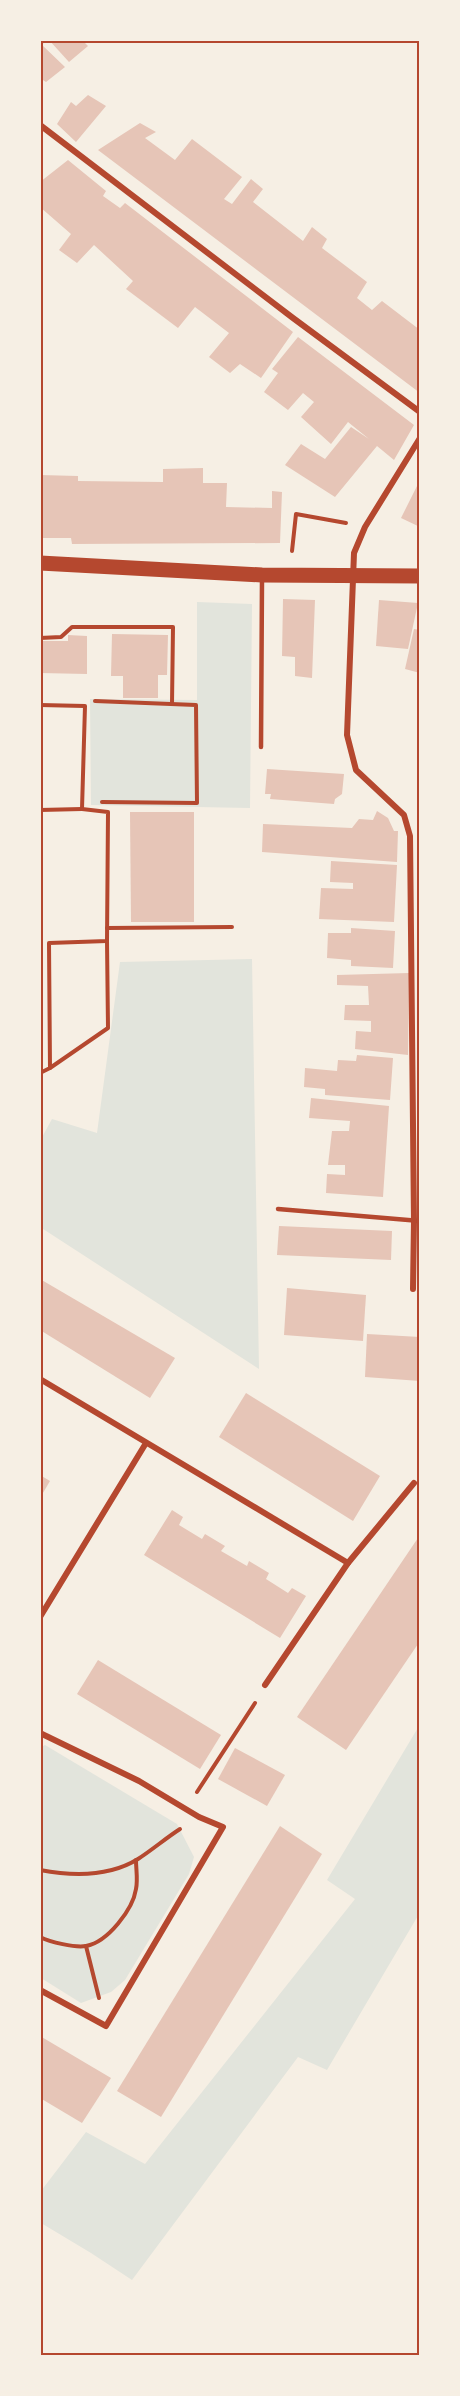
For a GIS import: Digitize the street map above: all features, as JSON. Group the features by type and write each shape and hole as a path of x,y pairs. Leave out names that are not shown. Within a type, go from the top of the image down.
{"main road":[{"path":"40,563 262,574 420,576"}],"street":[{"path":"40,125 292,318 420,412"},
{"path":"413,1288 417,1221 410,836 404,815 356,770 347,735 354,553 365,527 420,438"},
{"path":"40,1379 348,1563"},
{"path":"40,1617 146,1443"},
{"path":"265,1685 348,1563 414,1483"},
{"path":"40,1732 139,1781 185,1810 223,1827 106,2026 40,1990"}],"lane":[{"path":"261,747 262,574"},
{"path":"278,1209 417,1221"}],"path":[{"path":"292,554 296,514 365,527"},
{"path":"40,638 61,637 72,627 173,627 172,704"},
{"path":"94,701 196,705 197,803 102,802"},
{"path":"40,705 85,706 82,809"},
{"path":"40,810 82,809 108,812 108,1028 40,1073"},
{"path":"107,928 232,927"},
{"path":"50,1068 50,943 107,942"},
{"path":"185,1810 265,1685"},
{"path":"40,1870 65,1874 103,1872 136,1860 199,1817"},
{"path":"40,1937 50,1942 86,1946 105,1936 125,1916 136,1889 136,1860"},
{"path":"86,1946 106,2026"}],"shaded area":[{"path":"197,602 252,604 250,808 91,805 90,699 197,700"},
{"path":"252,959 259,1369 40,1227 41,1139 52,1119 97,1133 120,962"},
{"path":"419,1726 419,1914 327,2070 298,2057 132,2280 41,2223 41,2191 86,2132 145,2164 355,1899 327,1880"},
{"path":"45,1745 177,1824 194,1857 189,1874 125,1980 111,1992 81,2003 41,1978 40,1748"}],"building":[{"path":"40,40 46,40 42,45 65,67 46,82 40,78"},
{"path":"49,40 82,40 88,46 69,62"},
{"path":"88,95 106,106 76,142 57,124 71,102 76,106"},
{"path":"140,123 156,132 145,138 175,160 192,139 242,177 224,199 232,204 251,179 263,189 253,202 303,241 312,227 327,239 322,248 367,282 357,298 372,310 382,301 420,330 420,393 98,150"},
{"path":"68,160 106,191 103,196 120,208 125,203 293,332 261,378 240,364 230,373 209,357 229,333 195,307 178,328 126,289 133,281 94,245 77,263 59,250 71,234 40,207 40,182"},
{"path":"298,337 414,425 394,460 377,446 335,497 285,465 301,444 325,459 351,427 369,439 348,422 331,444 301,417 314,402 303,393 288,410 264,392 278,373 272,369"},
{"path":"203,468 203,483 227,483 226,507 272,508 272,491 282,492 280,543 72,544 71,538 40,538 40,475 78,476 78,481 163,482 163,469"},
{"path":"420,480 420,527 401,518"},
{"path":"283,599 315,600 312,678 295,676 295,657 282,656"},
{"path":"379,600 418,603 408,649 376,646"},
{"path":"414,629 420,630 420,673 405,669"},
{"path":"112,634 168,635 167,675 158,675 158,698 123,698 123,676 111,676"},
{"path":"68,635 87,636 87,674 40,673 40,641 68,641"},
{"path":"267,769 344,774 342,794 335,799 334,804 270,799 271,794 265,794"},
{"path":"377,811 388,818 394,831 398,831 397,862 262,852 263,824 352,828 359,819 373,820"},
{"path":"130,812 194,812 194,922 131,922"},
{"path":"331,861 397,865 394,922 319,919 321,888 353,889 353,883 330,882"},
{"path":"351,928 395,931 393,968 351,966 351,960 327,958 328,933 351,933"},
{"path":"409,973 408,1055 355,1049 356,1031 371,1032 371,1021 344,1020 345,1005 369,1005 368,986 337,985 337,975"},
{"path":"357,1055 393,1058 390,1100 325,1095 325,1089 304,1087 305,1068 337,1071 338,1060 356,1061"},
{"path":"311,1098 389,1106 383,1197 326,1193 327,1174 345,1175 345,1165 328,1165 332,1131 349,1131 350,1121 309,1118"},
{"path":"279,1226 392,1231 391,1260 277,1255"},
{"path":"40,1279 175,1358 150,1398 40,1330"},
{"path":"287,1288 366,1295 363,1341 284,1335"},
{"path":"367,1334 420,1337 420,1381 365,1377"},
{"path":"246,1393 380,1476 353,1521 219,1437"},
{"path":"40,1475 50,1481 40,1498"},
{"path":"172,1510 183,1517 179,1525 202,1539 205,1534 225,1546 221,1551 247,1566 249,1561 269,1573 266,1579 288,1593 292,1588 306,1596 280,1638 144,1555"},
{"path":"420,1535 420,1641 346,1750 297,1717"},
{"path":"98,1660 221,1735 200,1769 77,1694"},
{"path":"235,1748 285,1775 267,1806 218,1779"},
{"path":"280,1826 322,1854 161,2117 117,2091"},
{"path":"40,2036 111,2078 82,2123 40,2098"}]}
